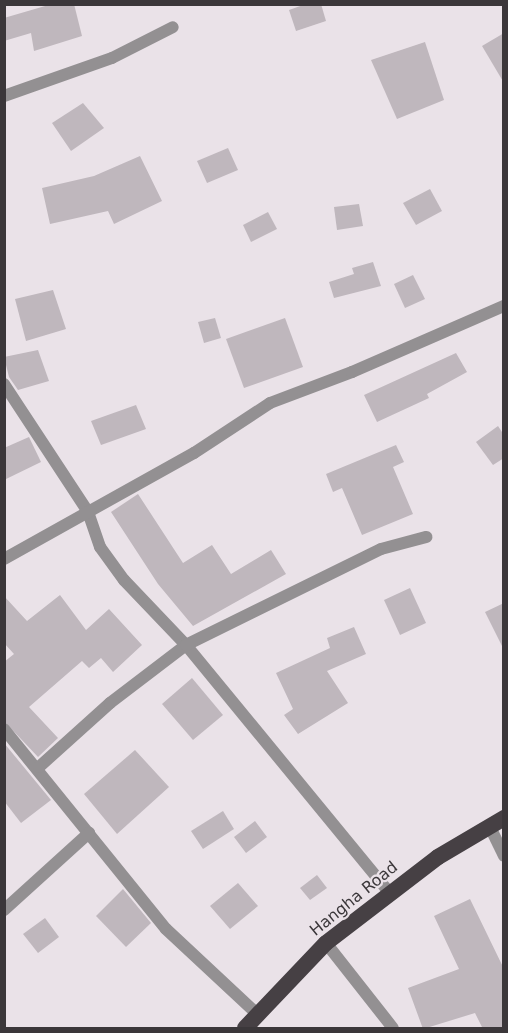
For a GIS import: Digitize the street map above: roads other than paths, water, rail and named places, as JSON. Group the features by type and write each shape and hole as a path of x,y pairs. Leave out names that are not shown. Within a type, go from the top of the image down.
{"highway":[{"name":"Hangha Road","path":"245,1029 326,943 389,892 497,823"}],"street":[{"path":"4,96 112,58 173,27"},
{"path":"4,560 194,453 270,403 352,372 504,306"},
{"path":"4,384 88,512 100,547 112,564 186,645 389,892"},
{"path":"39,767 110,703 186,645 381,549 426,537"},
{"path":"4,729 39,767 166,929 257,1014"},
{"path":"497,823 504,856"},
{"path":"4,910 89,833"},
{"path":"326,943 393,1029"}]}
